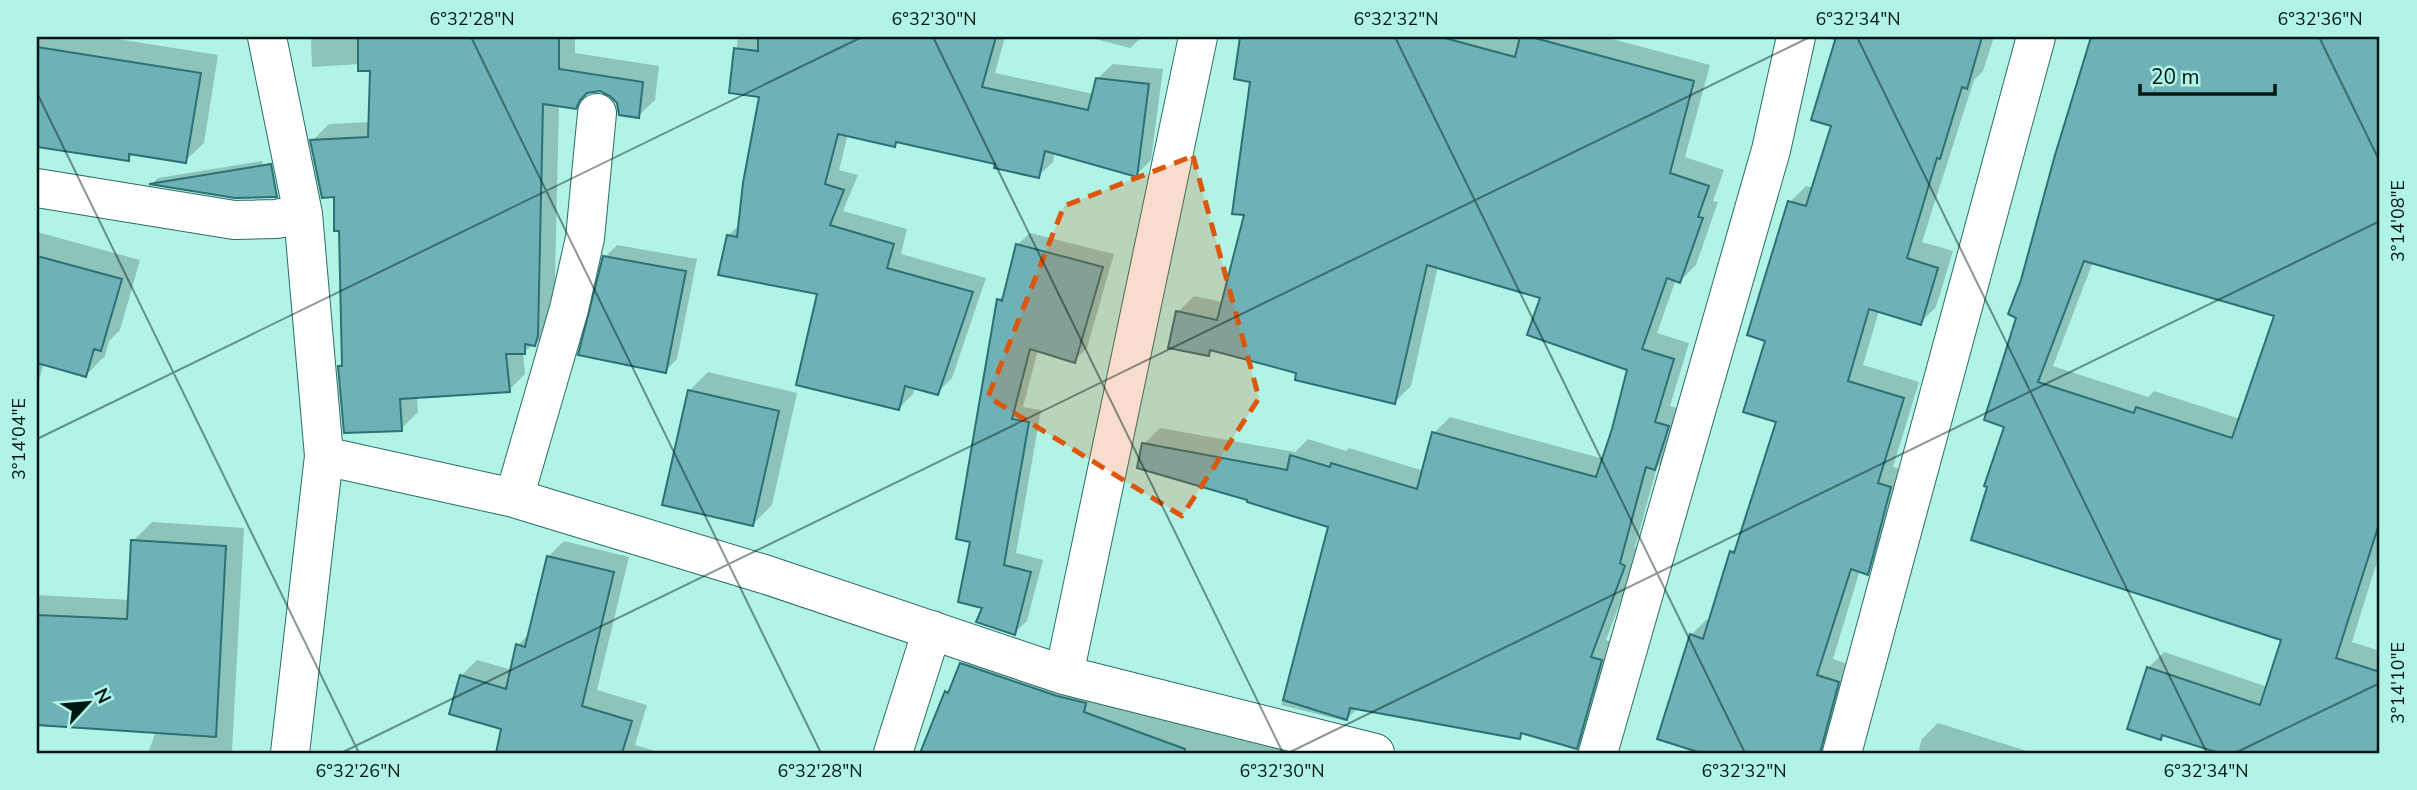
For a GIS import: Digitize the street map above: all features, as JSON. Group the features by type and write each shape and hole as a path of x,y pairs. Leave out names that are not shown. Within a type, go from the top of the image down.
{"street":[{"path":"267,37 303,214 324,456 289,753"},
{"path":"1064,675 1198,37"},
{"path":"1598,753 1771,150 1796,37"},
{"path":"1842,753 2036,37"},
{"path":"514,498 569,309 585,238 597,113"},
{"path":"37,188 234,220 276,219 303,214"},
{"path":"324,456 514,498 767,575 1064,675 1376,753"},
{"path":"893,753 932,630"}],"highlighted area":[{"path":"1193,156 1259,398 1182,516 988,397 1064,206"}],"building":[{"path":"358,37 559,37 559,69 643,82 639,118 619,115 617,103 600,91 587,93 576,109 543,104 538,336 535,346 525,344 525,354 506,354 510,392 400,399 402,431 344,433 338,366 342,366 339,231 334,231 334,197 322,198 310,140 368,137 370,71 358,71"},
{"path":"758,37 996,37 982,87 1088,110 1096,78 1149,84 1137,177 1045,151 1039,178 994,168 995,164 896,142 895,147 838,134 825,184 844,190 830,225 894,244 887,268 973,292 938,395 905,386 899,410 796,385 817,294 718,275 727,235 737,237 743,183 759,97 729,93 734,48 758,51"},
{"path":"1240,37 1441,37 1515,57 1520,37 1531,37 1694,81 1670,173 1709,186 1698,217 1703,218 1680,283 1667,278 1642,349 1674,359 1655,422 1669,426 1655,470 1646,467 1620,563 1625,566 1591,657 1602,660 1577,749 1521,733 1520,739 1350,708 1347,720 1283,700 1328,527 1137,468 1142,443 1287,470 1290,455 1330,467 1331,463 1417,489 1432,432 1596,477 1627,370 1527,335 1540,298 1427,265 1395,404 1295,380 1296,373 1210,350 1209,356 1168,348 1176,311 1217,320 1244,215 1232,214 1250,82 1234,79"},
{"path":"1836,37 1982,37 1967,89 1962,87 1940,159 1937,158 1907,258 1938,268 1921,325 1869,309 1848,381 1904,398 1878,483 1891,487 1868,575 1851,569 1817,675 1839,682 1820,753 1701,753 1657,739 1690,634 1703,639 1730,551 1734,553 1776,422 1743,412 1765,341 1747,335 1788,201 1806,206 1831,126 1811,120"},
{"path":"2091,37 2380,37 2380,521 2336,658 2380,672 2380,753 2219,753 2162,735 2161,740 2127,729 2147,667 2260,705 2281,640 1971,540 1987,487 1984,486 2004,427 1984,420 2016,318 2008,314 2021,280","holes":["2084,261 2274,316 2232,438 2136,407 2134,413 2038,382"]},
{"path":"37,47 201,73 186,163 129,154 129,161 37,147"},
{"path":"271,164 277,197 235,198 149,184"},
{"path":"1016,244 1103,267 1075,363 1030,349 1012,419 1029,422 1004,565 1031,572 1015,635 976,622 982,608 958,602 970,542 956,539 997,299 1002,301"},
{"path":"37,256 122,279 101,351 94,349 86,377 37,363"},
{"path":"603,256 686,271 666,373 578,355"},
{"path":"688,390 779,411 753,526 662,505"},
{"path":"131,540 226,546 216,737 37,725 37,615 127,619"},
{"path":"547,556 614,572 582,706 632,721 622,753 496,753 501,729 449,714 460,675 506,689 516,644 525,647"},
{"path":"960,663 1057,696 1086,703 1084,712 1185,749 1184,753 920,753 945,691 948,693"}]}
